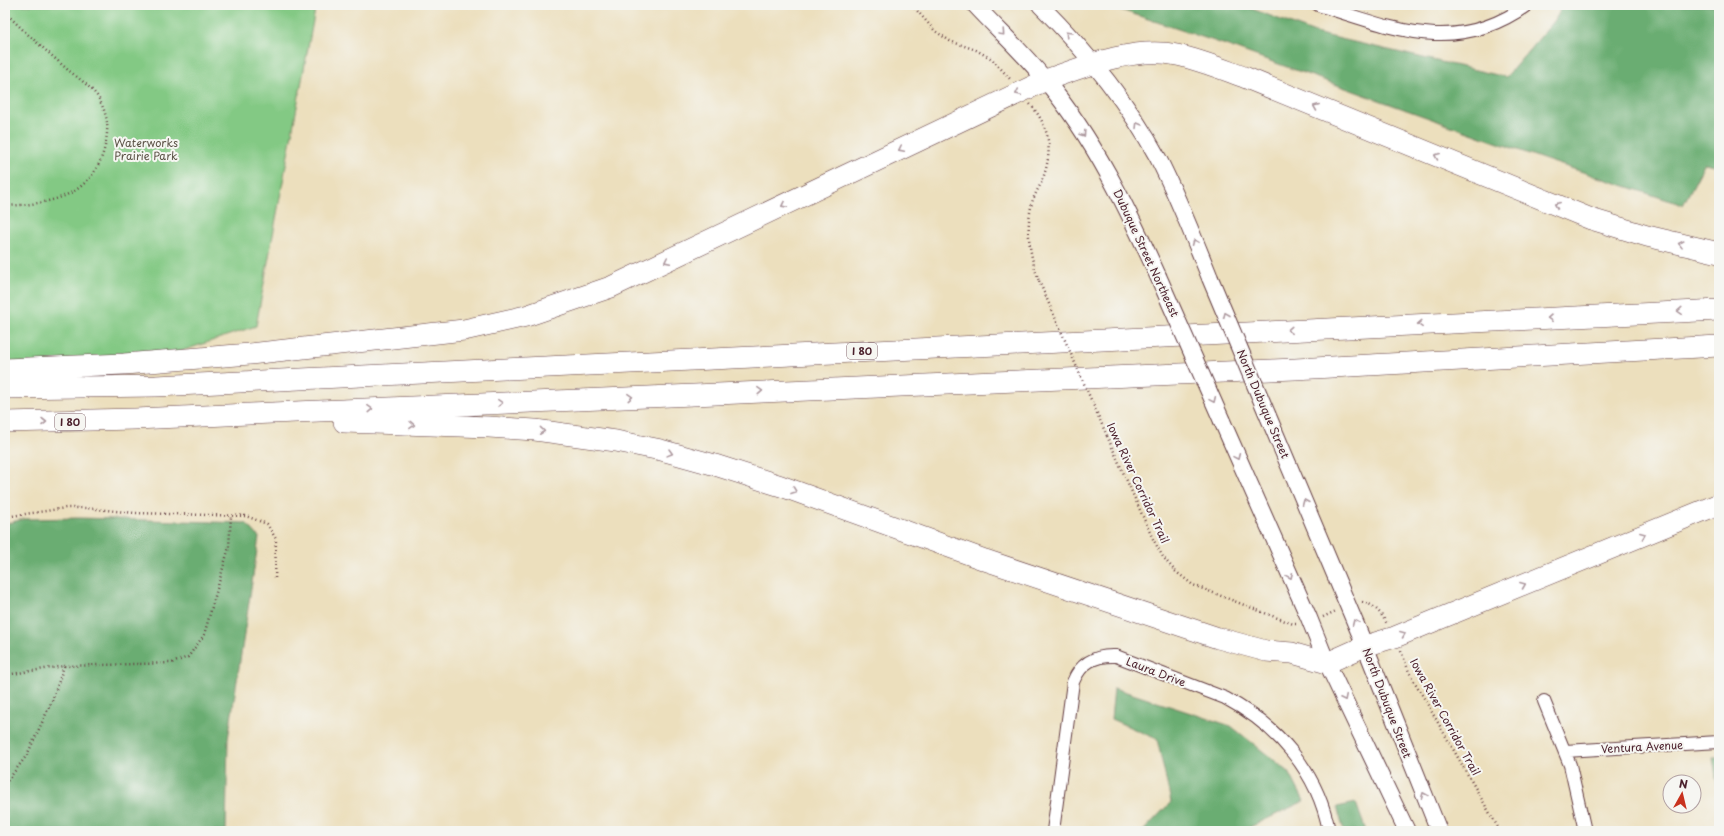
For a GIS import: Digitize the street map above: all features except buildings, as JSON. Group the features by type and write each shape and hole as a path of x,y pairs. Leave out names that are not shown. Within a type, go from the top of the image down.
{"highway":[{"path":"5,369 124,364 250,354 464,330 526,316 611,287 1046,80 1094,63 1151,52 1194,59 1244,77 1591,218 1647,236 1719,253"},
{"name":"I 80","path":"5,388 156,386 1719,310"},
{"name":"I 80","path":"5,422 135,419 1295,369 1719,346"},
{"path":"135,419 489,427 561,433 654,449 715,464 781,486 986,560 1218,638 1266,652 1292,653 1327,663 1365,646 1395,637 1719,504"}],"main road":[{"name":"Dubuque Street Northeast","path":"975,5 1046,80 1102,163 1133,220 1311,622"},
{"name":"North Dubuque Street","path":"1040,5 1094,63 1137,123 1158,158 1176,195 1365,646 1439,831"},
{"path":"1311,622 1327,663 1407,831"}],"street":[{"path":"1318,5 1410,32 1429,35 1454,35 1480,29 1514,14 1527,5"},
{"name":"Laura Drive","path":"1053,831 1073,682 1076,673 1084,664 1093,658 1104,655 1116,656 1225,698 1262,721 1284,742 1305,771 1319,795 1325,812 1329,831"},
{"path":"1544,701 1565,751 1577,793 1585,831"},
{"name":"Ventura Avenue","path":"1565,751 1719,742"}],"path":[{"name":"Iowa River Corridor Trail","path":"912,5 935,31 950,41 976,50 992,59 1040,115 1049,142 1049,162 1032,202 1028,223 1029,243 1034,266 1039,281 1107,436 1152,537 1163,557 1175,571 1192,585 1293,624 1305,624 1348,606 1363,602 1381,613 1395,637 1409,672 1500,831"},
{"path":"5,12 99,98 108,119 107,137 101,162 92,176 75,191 52,201 28,205 5,206"},
{"path":"5,517 66,508 87,508 135,513 246,516 266,524 276,538 275,581"},
{"path":"5,675 64,666 172,663 188,657 204,635 224,568 229,547 230,516"},
{"path":"5,784 27,755 52,701 64,666"}],"green space":[{"name":"Waterworks Prairie Park","path":"5,5 316,5 256,326 149,362 5,367"},
{"path":"1106,5 1242,5 1315,33 1506,77 1555,20 1563,5 1719,5 1719,166 1705,163 1683,205 1543,159 1220,43"},
{"path":"80,518 246,523 259,537 228,739 226,831 5,831 5,524 23,519"},
{"path":"1114,688 1231,726 1289,772 1304,801 1242,831 1143,831 1171,802 1157,739 1111,719"},
{"path":"1713,758 1719,758 1719,795"},
{"path":"1356,803 1366,831 1344,831 1337,807"}]}
